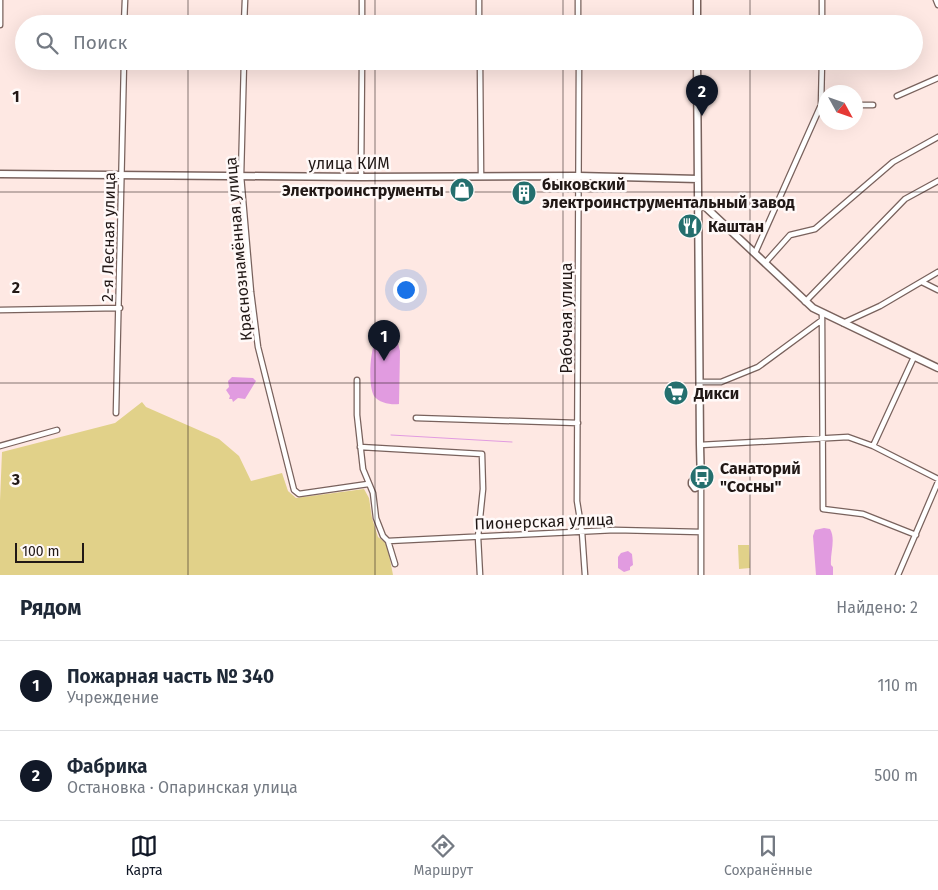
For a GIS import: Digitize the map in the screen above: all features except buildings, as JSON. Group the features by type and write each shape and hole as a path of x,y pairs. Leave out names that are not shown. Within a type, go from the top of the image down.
{"main road":[{"path":"697,0 697,15"},
{"path":"697,70 700,472 693,479 692,484 695,488 700,486"},
{"name":"улица КИМ","path":"0,174 361,177 579,176 698,180"},
{"path":"698,200 822,317 843,322 938,368"}],"street":[{"path":"0,0 0,25"},
{"path":"124,15 125,0"},
{"path":"244,15 245,0"},
{"path":"362,0 362,15"},
{"path":"479,0 479,15"},
{"path":"578,0 578,15"},
{"path":"822,0 822,15"},
{"path":"936,0 938,5"},
{"name":"2-я Лесная улица","path":"116,413 120,308 124,70"},
{"name":"Краснознамённая улица","path":"244,70 241,176 251,292 258,347 294,490 299,494 368,484"},
{"path":"361,177 362,70"},
{"path":"480,70 481,176"},
{"name":"Рабочая улица","path":"578,70 577,501 582,532 585,575"},
{"path":"822,70 823,85"},
{"path":"897,96 938,78"},
{"path":"863,105 873,105"},
{"path":"755,253 818,116"},
{"path":"765,263 790,235 815,229 893,162 938,137"},
{"path":"805,302 905,199 938,181"},
{"path":"843,322 880,306 938,272"},
{"path":"922,282 938,290"},
{"path":"0,310 120,308"},
{"path":"700,382 721,382 758,367 822,317"},
{"path":"822,317 824,509 863,514 916,535"},
{"path":"872,446 914,357"},
{"path":"357,380 357,414 362,469 373,493 376,518 383,536 388,541 395,564"},
{"path":"416,418 578,423"},
{"path":"0,446 57,430"},
{"path":"700,445 848,437 872,446 938,481 898,575"},
{"path":"360,447 482,454 483,489 478,537 480,575"},
{"path":"700,486 701,575"},
{"name":"Пионерская улица","path":"388,541 615,530 701,532"}],"shaded area":[{"path":"391,339 398,343 400,351 399,404 382,402 374,396 370,377 375,342"},
{"path":"232,377 253,378 256,381 245,399 238,398 233,402 232,399 229,399 230,396 226,390 229,387 228,381"},
{"path":"142,402 146,407 219,439 239,456 251,481 282,473 288,491 296,498 364,489 369,498 372,518 378,537 387,544 393,575 0,575 2,452 115,423"},
{"path":"830,529 833,537 831,565 833,567 833,575 816,575 813,536 815,530"},
{"path":"738,545 749,545 750,568 739,569"},
{"path":"628,551 632,554 633,565 630,567 630,570 624,572 618,568 618,557 621,553"}],"waterway":[{"path":"391,435 512,442"}],"place":[{"name":"Фабрика","path":"702,116"},
{"name":"Электроинструменты","path":"462,190"},
{"name":"быковский электроинструментальный завод","path":"524,193"},
{"name":"Каштан","path":"690,226"},
{"name":"Пожарная часть № 340","path":"384,361"},
{"name":"Дикси","path":"676,393"},
{"name":"Санаторий \"Сосны\"","path":"702,477"}]}
